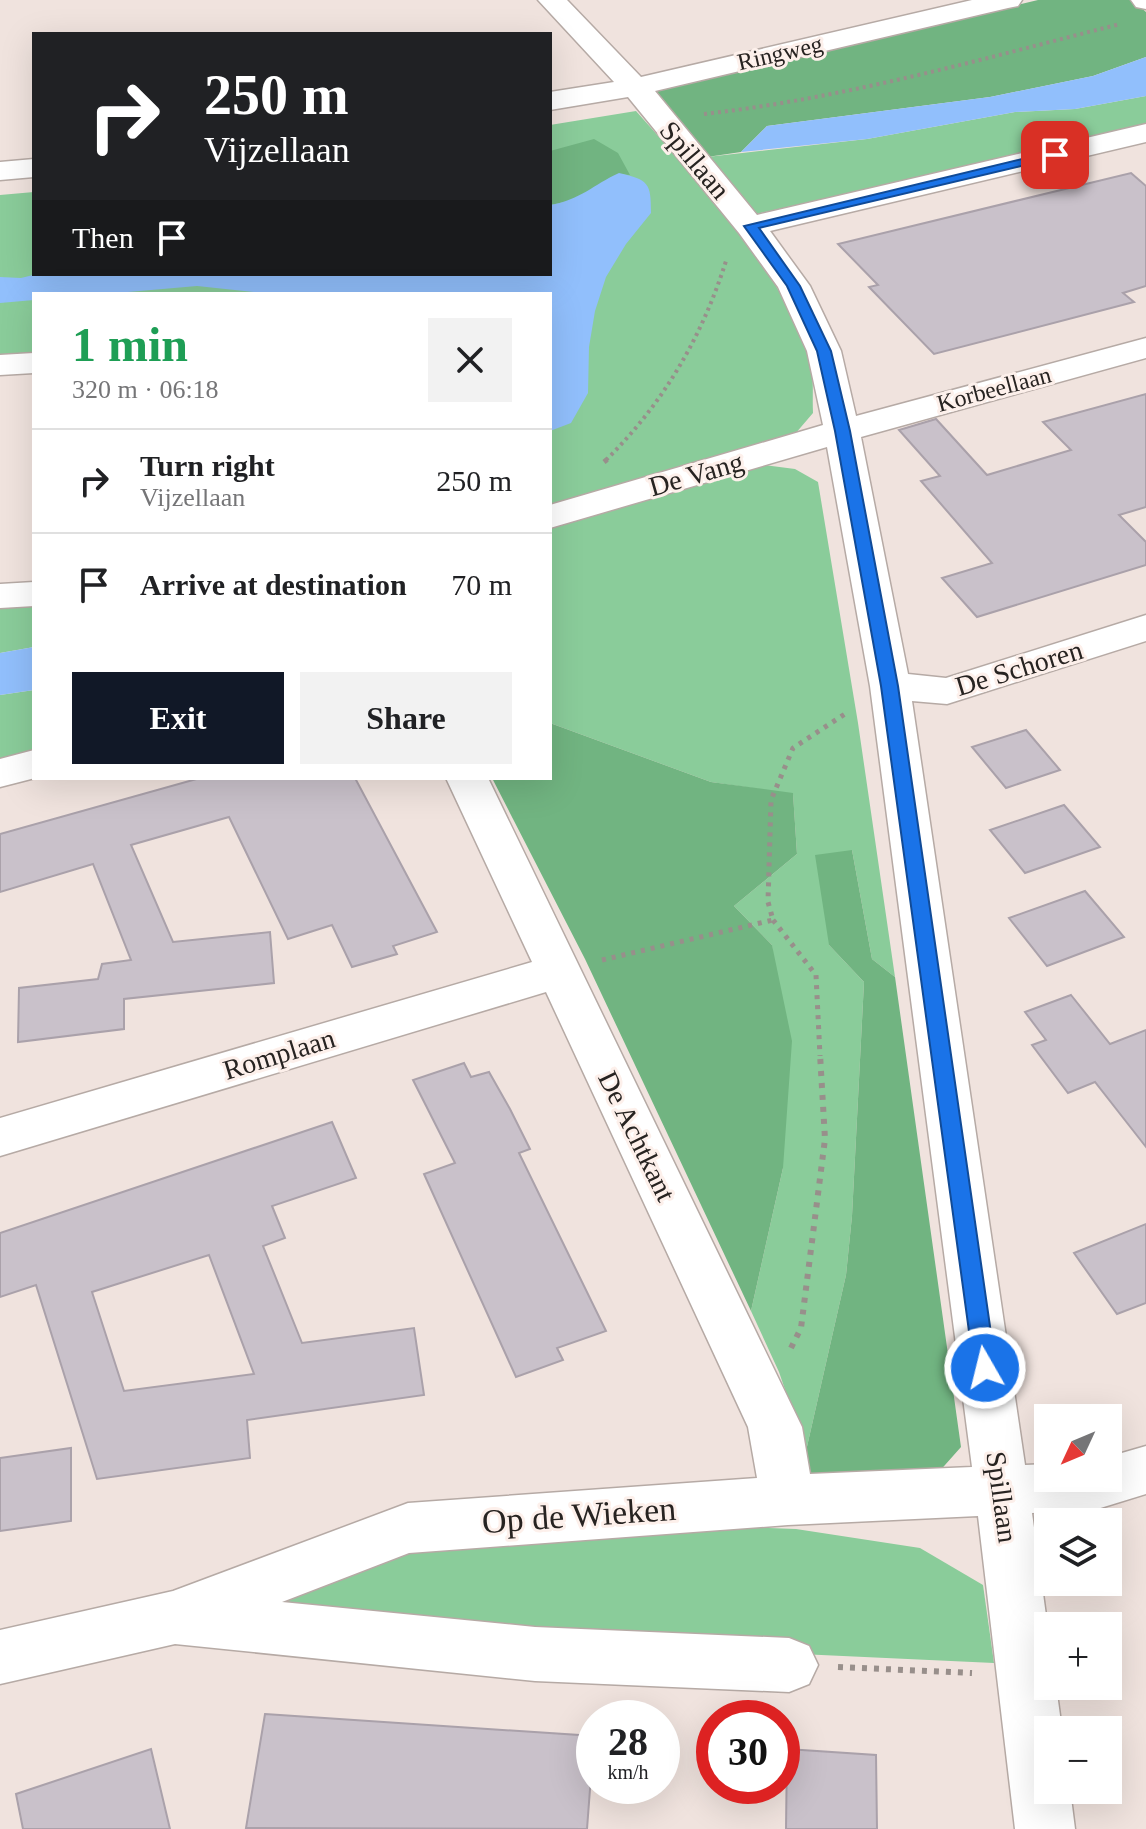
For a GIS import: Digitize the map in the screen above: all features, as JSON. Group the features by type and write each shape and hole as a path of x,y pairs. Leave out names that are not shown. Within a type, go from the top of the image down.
{"street":[{"name":"Spillaan","path":"552,0 647,102 745,220 794,286 824,351 890,686 1002,1492 1045,1829"},
{"name":"Ringweg","path":"552,101 647,102 1008,0"},
{"path":"745,220 1146,133"},
{"path":"0,171 32,168"},
{"name":"Korbeellaan","path":"842,431 1146,348"},
{"path":"0,365 32,363"},
{"name":"De Vang","path":"552,516 842,431"},
{"path":"0,596 32,594"},
{"name":"De Schoren","path":"890,686 947,691 1146,628"},
{"path":"0,773 32,765"},
{"name":"De Achtkant","path":"468,780 775,1427 788,1500"},
{"name":"Romplaan","path":"0,1137 558,971"},
{"name":"Op de Wieken","path":"0,1657 173,1618 408,1528 788,1500 1094,1486 1146,1470"},
{"name":"Op de Wieken","path":"173,1618 535,1654 789,1665"}],"path":[{"path":"647,102 743,111 898,80 1141,7"},
{"path":"602,464 673,379 718,289 745,220"},
{"path":"763,1401 801,1328 825,1139 816,975 773,920 768,902 771,800 793,748 890,686"},
{"path":"558,971 773,920"},
{"path":"789,1665 1025,1675"}],"green space":[{"path":"1038,0 1132,0 1146,12 1146,57 1093,76 990,97 767,126 741,152 707,157 651,91"},
{"path":"1146,96 1146,127 756,214 707,157 867,139 1015,112 1075,109"},
{"path":"636,111 733,224 775,285 808,351 813,381 813,413 795,434 552,504 552,292 32,292 32,355 0,357 0,195 32,192 32,276 552,276 552,125"},
{"path":"594,139 618,153 630,175 616,175 583,196 552,205 552,150"},
{"path":"764,465 795,469 818,482 858,723 895,977 872,959 852,850 829,945 864,982 852,1216 846,1275 806,1451 779,1372 751,1311 783,1168 772,945 734,906 797,854 793,794 711,782 552,724 552,527"},
{"path":"32,604 32,647 0,653 0,605"},
{"path":"32,690 32,751 0,759 0,695"},
{"path":"552,724 711,782 793,793 797,854 734,906 772,945 792,1041 783,1168 751,1311 585,959 493,780 552,780"},
{"path":"852,850 872,959 895,977 961,1447 921,1492 805,1493 806,1451 846,1275 864,982 829,945 815,855"},
{"path":"678,1525 796,1529 920,1548 983,1585 994,1663 711,1650 234,1613 415,1546"}],"water":[{"path":"1146,57 1146,96 1075,109 1015,112 867,139 741,152 767,126 990,97 1093,76"},
{"path":"619,173 646,184 651,213 626,244 606,277 595,311 589,347 588,393 571,423 552,430 552,292 253,292 197,286 128,292 32,292 32,300 0,303 0,277 32,275 552,276 552,205 578,196"},
{"path":"32,647 32,690 0,695 0,653"}],"building":[{"path":"1131,173 1146,186 1146,286 1123,293 1134,302 934,354 869,287 878,285 838,244"},
{"path":"1146,394 1146,507 1119,515 1146,542 1146,565 977,617 942,578 992,563 921,481 940,476 899,430 936,419 987,475 1071,450 1043,422"},
{"path":"1026,730 1060,770 1006,788 972,747"},
{"path":"193,780 356,780 437,932 393,946 397,954 352,967 332,925 288,939 229,817 131,845 173,942 270,932 274,983 124,999 124,1029 18,1042 19,988 98,979 102,964 131,960 93,864 0,892 0,834"},
{"path":"1064,805 1100,847 1025,873 990,830"},
{"path":"1085,891 1124,937 1047,966 1009,918"},
{"path":"1071,995 1110,1044 1146,1030 1146,1147 1095,1082 1068,1093 1032,1045 1046,1040 1025,1012"},
{"path":"464,1063 471,1077 489,1072 510,1109 530,1149 519,1153 606,1331 557,1348 563,1360 516,1377 424,1174 455,1163 413,1080"},
{"path":"332,1122 356,1178 272,1206 285,1238 263,1246 302,1343 414,1328 424,1395 247,1420 250,1458 97,1479 36,1285 0,1297 0,1233","holes":["209,1255 254,1374 124,1391 92,1292"]},
{"path":"1146,1224 1146,1303 1117,1314 1074,1253"},
{"path":"71,1448 71,1521 0,1531 0,1458"},
{"path":"265,1714 576,1735 576,1804 589,1804 587,1829 246,1828"},
{"path":"151,1749 170,1829 23,1829 16,1794"},
{"path":"800,1750 876,1755 877,1829 786,1829 786,1804 800,1804"}],"route":[{"path":"985,1368 890,686 842,431 824,351 794,286 750,226 1055,155"}]}
